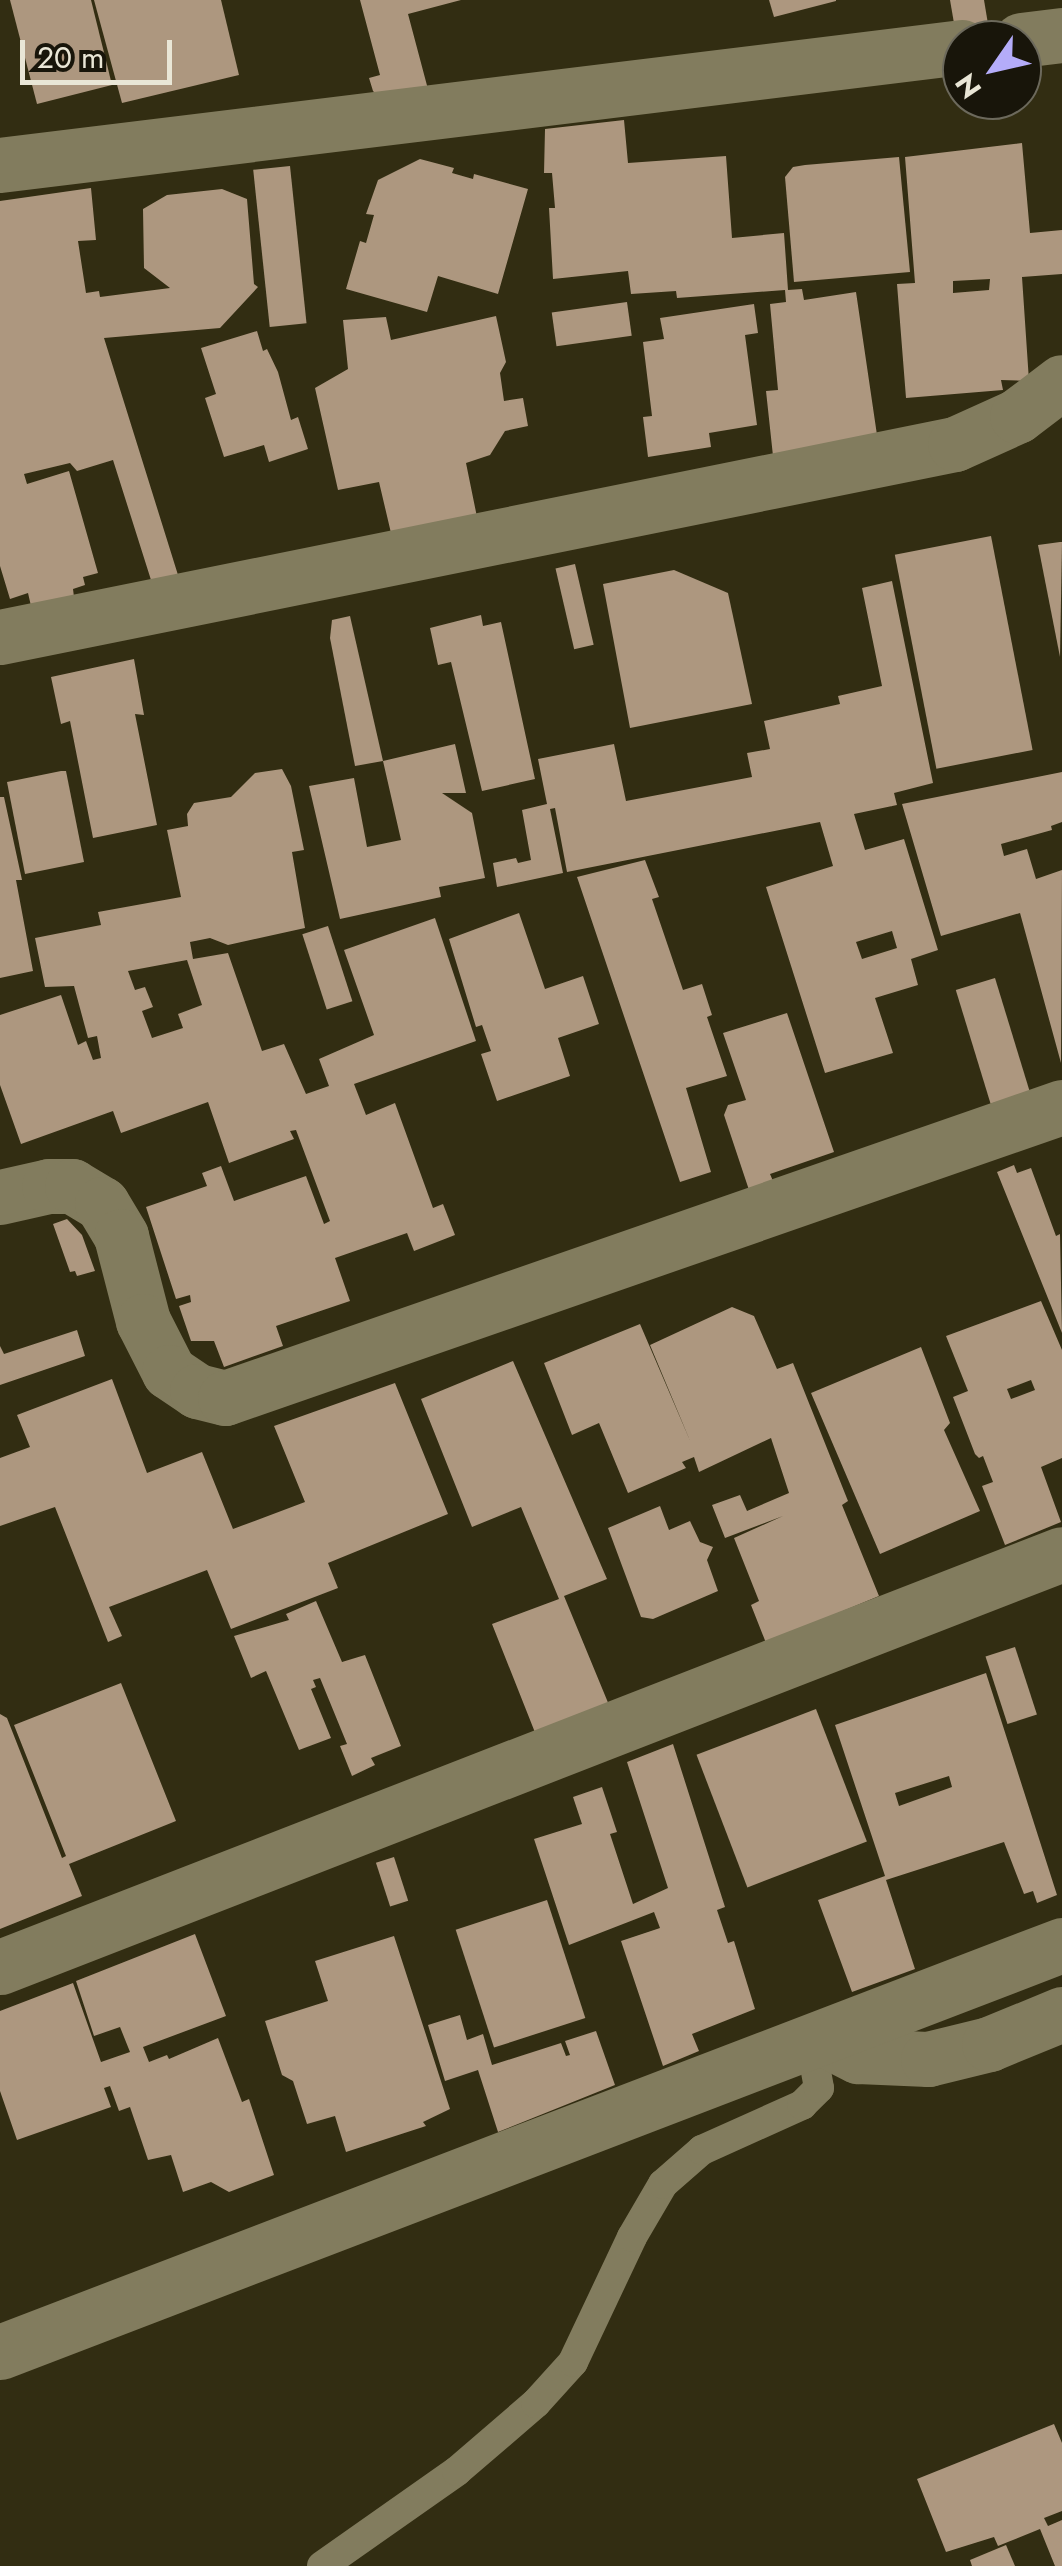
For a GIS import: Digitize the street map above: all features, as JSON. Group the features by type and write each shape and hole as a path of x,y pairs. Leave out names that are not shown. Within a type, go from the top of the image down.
{"street":[{"path":"0,165 942,49"},
{"path":"0,637 954,444 1018,416 1062,382"},
{"path":"0,1197 49,1186 72,1186 102,1204 120,1236 144,1321 169,1372 197,1390 224,1398 1062,1107"},
{"path":"0,1967 1062,1554"},
{"path":"0,2352 1062,1945"},
{"path":"818,2041 858,2056 928,2059 990,2044 1062,2014"}],"lane":[{"path":"322,2566 457,2471 536,2403 573,2362 632,2237 663,2184 702,2150 802,2105 819,2088 818,2041"}],"building":[{"path":"10,0 91,0 112,85 37,104"},
{"path":"94,0 221,0 239,75 122,103"},
{"path":"360,0 461,0 408,14 429,93 383,101 373,91 369,78 380,75"},
{"path":"769,0 836,0 836,1 774,17"},
{"path":"950,0 984,0 987,20 953,20"},
{"path":"624,120 628,163 726,156 732,238 784,233 788,290 802,289 804,300 856,292 877,435 773,456 766,391 778,390 770,304 786,302 785,290 677,298 676,291 631,294 628,271 553,279 549,208 555,208 552,173 544,173 545,129"},
{"path":"1022,143 1030,233 1062,230 1062,274 1022,277 1029,381 1001,380 1003,390 906,398 897,284 915,283 905,157","holes":["990,279 989,290 953,293 953,281"]},
{"path":"899,157 910,272 794,282 785,177 793,167"},
{"path":"420,159 454,168 452,173 473,179 474,174 528,189 498,294 438,276 427,312 346,289 360,241 366,243 374,215 366,214 378,180"},
{"path":"290,166 307,323 270,327 253,170"},
{"path":"91,188 96,240 78,241 86,293 99,291 100,297 170,288 144,268 143,209 167,195 222,189 247,199 254,284 258,287 220,328 104,338 178,575 151,580 113,460 77,471 70,463 24,474 27,484 69,471 98,573 83,577 85,585 73,589 74,597 31,606 28,593 10,599 0,566 0,201"},
{"path":"627,302 632,336 556,346 552,313"},
{"path":"754,304 758,333 745,335 757,425 709,433 711,447 648,457 643,417 652,416 643,342 664,339 660,318"},
{"path":"496,316 506,362 500,373 504,401 523,398 528,426 505,431 490,455 466,463 477,517 391,533 379,482 338,490 315,388 348,369 343,320 386,317 391,340"},
{"path":"257,331 263,351 267,349 278,372 291,420 298,417 308,449 269,462 264,445 224,457 205,398 216,394 201,348"},
{"path":"991,536 1033,750 936,769 895,555"},
{"path":"1062,542 1060,657 1038,545"},
{"path":"575,564 594,645 574,649 556,568"},
{"path":"674,570 728,593 752,704 630,728 603,584"},
{"path":"892,581 933,783 894,793 897,805 854,814 865,850 904,839 938,950 911,959 918,985 875,998 893,1053 825,1073 766,887 833,866 820,822 567,872 555,808 550,809 563,873 497,887 493,863 516,858 518,863 531,860 522,810 547,804 538,759 614,744 626,801 752,777 747,753 770,749 764,721 840,704 838,696 882,686 862,588","holes":["892,931 897,948 862,959 856,942"]},
{"path":"481,615 483,626 501,622 535,779 482,791 451,662 438,665 430,628"},
{"path":"350,616 383,761 355,766 330,638 332,620"},
{"path":"134,659 144,715 135,714 157,825 93,838 70,721 61,724 51,677"},
{"path":"455,744 466,793 442,793 472,813 485,878 439,887 441,897 340,919 309,786 354,778 367,847 401,840 383,761"},
{"path":"282,769 291,786 304,850 292,852 305,928 228,945 210,938 190,942 193,959 228,953 262,1051 284,1044 306,1094 329,1086 319,1059 374,1035 344,950 435,918 476,1041 354,1084 366,1115 395,1103 433,1208 443,1204 455,1235 414,1251 407,1233 335,1258 350,1301 276,1326 283,1346 224,1367 214,1341 191,1341 179,1306 191,1302 190,1295 176,1299 146,1207 207,1186 202,1173 221,1166 234,1201 306,1176 324,1224 330,1221 296,1130 290,1131 294,1139 229,1163 208,1102 121,1133 113,1111 21,1144 0,1085 0,1015 61,995 78,1045 86,1041 93,1060 101,1058 97,1036 88,1038 74,986 45,987 35,938 101,925 98,912 181,897 167,830 188,826 187,814 194,803 231,797 255,773","holes":["187,960 202,1005 178,1014 183,1028 152,1038 142,1011 153,1007 145,987 135,990 128,971"]},
{"path":"66,771 84,862 25,874 7,782"},
{"path":"1062,772 1062,822 1051,826 1052,830 1001,844 1004,856 1027,849 1036,879 1062,870 1061,1063 1020,913 941,936 902,804"},
{"path":"0,797 4,797 22,880 16,880 33,971 0,978"},
{"path":"645,860 659,897 652,899 683,990 702,984 712,1015 707,1017 727,1076 686,1088 711,1172 680,1182 577,877"},
{"path":"519,913 545,989 583,976 599,1024 558,1038 570,1076 497,1101 481,1054 491,1051 482,1025 476,1027 449,939"},
{"path":"328,926 352,1001 327,1009 302,934"},
{"path":"995,978 1030,1092 991,1104 956,990"},
{"path":"787,1013 834,1152 770,1174 773,1181 749,1190 724,1115 728,1105 746,1100 723,1033"},
{"path":"1014,1165 1017,1173 1031,1168 1056,1236 1060,1234 1062,1333 997,1172"},
{"path":"67,1219 82,1235 95,1271 77,1276 75,1271 70,1272 53,1224"},
{"path":"1041,1301 1062,1350 1062,1458 1041,1467 1061,1522 1005,1545 982,1486 993,1482 983,1456 975,1454 953,1397 968,1391 946,1336","holes":["1031,1380 1035,1390 1011,1399 1007,1389"]},
{"path":"732,1307 754,1316 777,1369 793,1363 848,1501 842,1505 879,1596 766,1643 751,1605 759,1601 734,1538 783,1516 725,1538 712,1505 740,1495 747,1511 789,1493 771,1438 699,1472 694,1457 682,1462 686,1468 628,1493 599,1423 572,1435 544,1363 640,1324 691,1443 650,1345"},
{"path":"77,1330 85,1356 0,1385 0,1346 4,1354"},
{"path":"921,1347 950,1423 944,1430 980,1511 880,1554 811,1393"},
{"path":"513,1361 607,1579 564,1596 609,1705 536,1735 492,1624 559,1599 521,1507 472,1527 421,1399"},
{"path":"112,1379 147,1473 202,1452 233,1529 305,1502 274,1426 395,1383 448,1514 328,1563 338,1588 231,1629 207,1570 109,1607 122,1636 108,1642 55,1507 0,1526 0,1458 30,1447 17,1415"},
{"path":"660,1506 669,1530 690,1521 700,1542 713,1547 707,1560 718,1591 653,1619 641,1617 608,1528"},
{"path":"316,1601 342,1662 365,1655 401,1746 371,1758 375,1765 352,1776 340,1746 347,1744 320,1678 313,1680 316,1687 311,1689 331,1738 299,1750 266,1671 251,1678 234,1636 289,1620 286,1614"},
{"path":"1015,1647 1037,1715 1007,1724 986,1657"},
{"path":"986,1673 1057,1895 1037,1903 1033,1891 1024,1894 1004,1842 886,1880 915,1969 852,1992 818,1900 885,1876 835,1725","holes":["949,1776 952,1787 899,1806 895,1793"]},
{"path":"121,1683 176,1821 69,1864 82,1896 0,1929 0,1714 7,1718 62,1858 66,1856 14,1725"},
{"path":"816,1709 867,1842 747,1887 697,1755"},
{"path":"673,1744 725,1907 717,1910 728,1943 734,1941 755,2009 692,2034 699,2051 663,2066 621,1941 660,1928 654,1912 569,1945 534,1839 582,1824 573,1797 602,1787 617,1832 610,1834 633,1904 668,1888 627,1762"},
{"path":"394,1857 408,1901 390,1907 376,1863"},
{"path":"547,1900 585,2018 494,2048 456,1930"},
{"path":"195,1934 226,2016 143,2047 149,2062 167,2055 169,2059 218,2038 242,2102 249,2099 274,2175 229,2192 211,2182 183,2192 171,2155 148,2160 130,2107 119,2111 110,2086 104,2088 111,2107 17,2140 0,2091 0,2011 73,1983 101,2062 130,2052 120,2027 94,2036 76,1981"},
{"path":"394,1936 450,2109 423,2122 426,2126 346,2152 335,2116 307,2124 293,2081 282,2075 265,2021 328,2001 315,1961"},
{"path":"460,2015 467,2040 483,2034 492,2065 561,2043 566,2056 570,2055 565,2041 596,2031 615,2085 498,2132 478,2070 445,2081 428,2025"},
{"path":"1054,2424 1062,2443 1062,2511 1044,2518 1048,2526 1062,2520 1062,2566 1055,2566 1040,2529 998,2546 994,2537 946,2552 917,2479"},
{"path":"1006,2545 1015,2566 972,2566 970,2560"}]}
